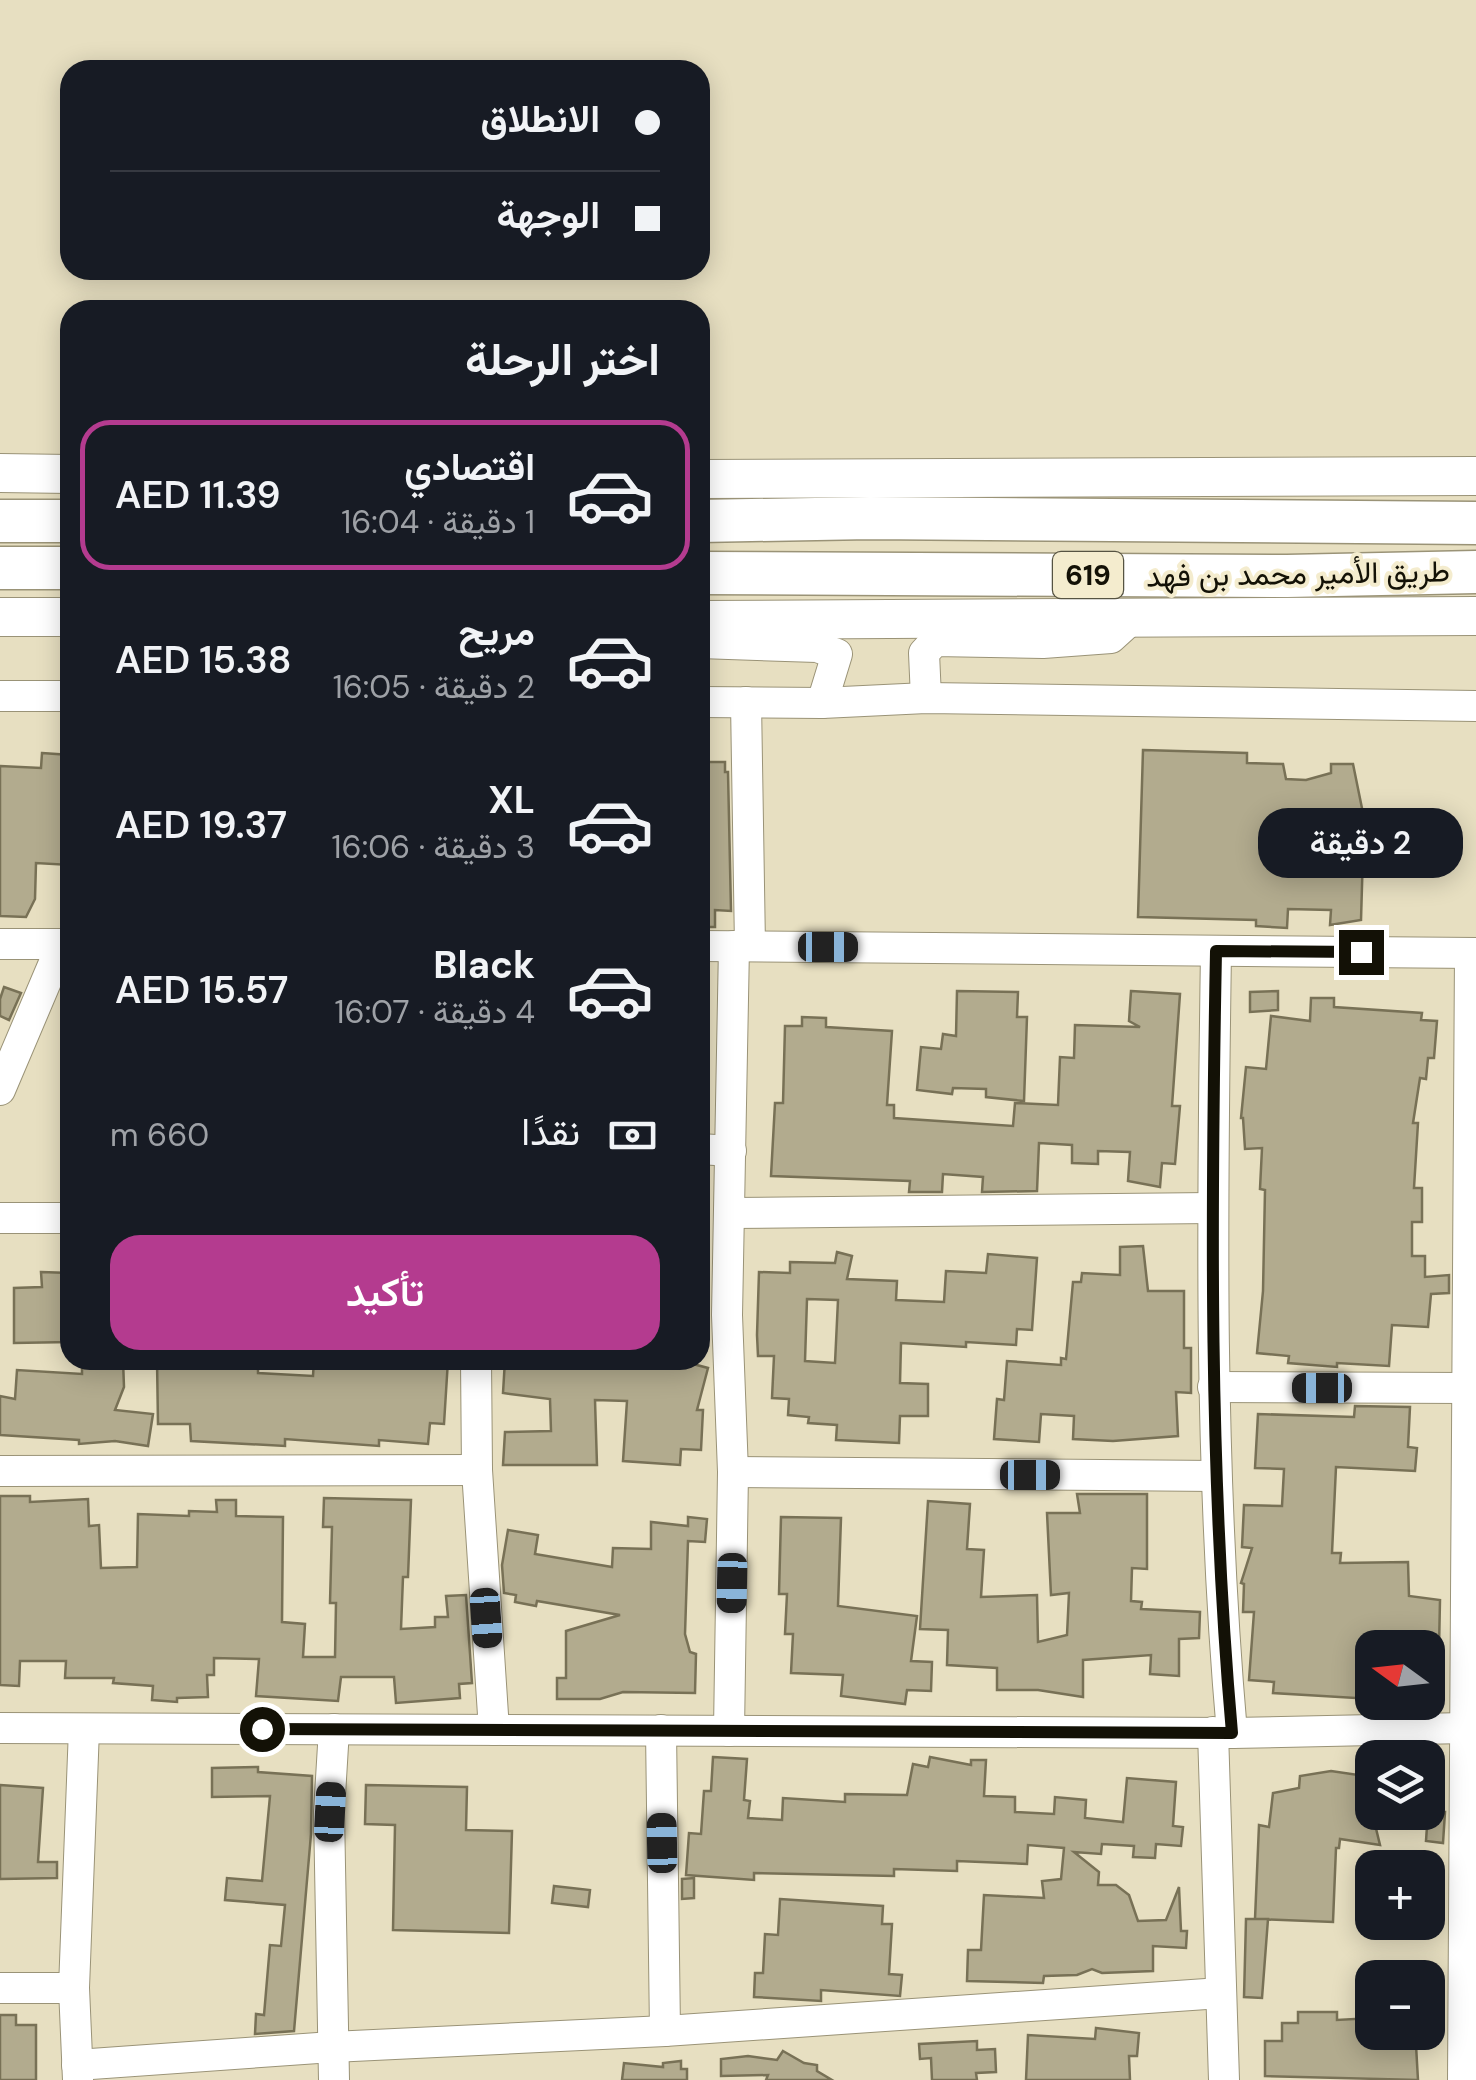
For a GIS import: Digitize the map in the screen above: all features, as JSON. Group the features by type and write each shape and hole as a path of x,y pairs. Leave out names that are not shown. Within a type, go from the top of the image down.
{"highway":[{"name":"طريق الأمير محمد بن فهد","path":"710,521 870,518 1476,524"},
{"path":"0,521 60,521"},
{"path":"0,568 60,568"},
{"name":"طريق الأمير محمد بن فهد","path":"710,573 1476,572"},
{"path":"1340,575 1384,590 1476,598"}],"main road":[{"path":"0,456 60,472"},
{"path":"0,473 60,474"},
{"path":"710,479 1476,476"},
{"path":"710,620 1476,616"},
{"path":"0,617 60,617"}],"street":[{"path":"926,698 924,653 935,640 1043,643 1111,638 1133,618"},
{"path":"710,644 818,647 837,654 822,703"},
{"path":"0,696 60,696"},
{"path":"710,702 822,703 926,698 1476,706"},
{"path":"729,1731 733,1472 714,1314 730,1213 742,946 746,702"},
{"path":"0,944 60,944"},
{"path":"710,946 1473,953 1468,1388 1471,1682 1465,1728 1470,1820 1470,1984 1463,2080"},
{"path":"1216,951 1213,1387 1220,1598 1224,2080"},
{"path":"0,1090 60,957"},
{"path":"710,1149 731,1150"},
{"path":"730,1213 1212,1208"},
{"path":"0,1218 60,1218"},
{"path":"476,1370 477,1470 494,1730"},
{"path":"1213,1387 1468,1388"},
{"path":"0,1471 477,1470"},
{"path":"733,1472 1216,1476"},
{"path":"0,1728 1222,1733 1465,1728"},
{"path":"84,1729 74,1988 78,2073 332,2047 665,2031 1221,1993"},
{"path":"334,1729 330,1812 334,2080"},
{"path":"661,1730 665,2031"},
{"path":"0,1988 74,1988"}],"building":[{"path":"1143,750 1247,753 1247,763 1283,764 1286,779 1306,780 1331,773 1331,764 1353,764 1364,818 1361,920 1330,925 1331,910 1288,909 1287,928 1256,926 1256,920 1138,917"},
{"path":"42,753 60,754 60,864 36,863 35,899 26,917 0,916 0,766 41,768"},
{"path":"710,762 725,762 731,911 715,910 715,927 710,927"},
{"path":"4,987 21,993 9,1020 0,1016"},
{"path":"957,991 1018,992 1017,1017 1027,1017 1024,1101 986,1097 986,1089 953,1088 952,1094 917,1090 921,1047 941,1049 943,1034 956,1036"},
{"path":"1131,991 1180,994 1172,1106 1180,1106 1175,1164 1162,1163 1160,1187 1128,1181 1130,1152 1098,1151 1098,1164 1072,1163 1072,1145 1039,1143 1037,1191 982,1192 983,1177 943,1174 942,1192 909,1192 910,1181 771,1176 775,1103 783,1103 785,1026 802,1026 802,1017 826,1018 826,1027 892,1031 887,1105 894,1105 894,1118 1013,1126 1015,1103 1058,1105 1060,1057 1074,1058 1075,1025 1140,1027 1129,1021"},
{"path":"1278,991 1278,1010 1250,1012 1250,992"},
{"path":"1311,998 1334,998 1334,1007 1422,1013 1421,1020 1437,1021 1434,1058 1428,1058 1426,1079 1420,1078 1413,1123 1418,1123 1414,1188 1422,1188 1422,1222 1412,1222 1412,1256 1425,1256 1425,1277 1449,1275 1449,1293 1431,1294 1428,1327 1392,1325 1389,1366 1288,1363 1289,1356 1257,1353 1265,1190 1260,1189 1262,1148 1245,1149 1241,1118 1246,1067 1266,1069 1271,1016 1310,1021"},
{"path":"1143,1246 1148,1291 1184,1291 1184,1348 1191,1348 1191,1393 1176,1392 1178,1436 1113,1441 1073,1439 1074,1416 1041,1414 1039,1442 994,1439 997,1399 1004,1400 1007,1361 1061,1365 1061,1358 1066,1359 1073,1282 1081,1282 1082,1273 1120,1275 1120,1247"},
{"path":"837,1252 852,1256 847,1279 897,1281 896,1300 944,1302 946,1271 986,1273 988,1254 1037,1258 1032,1330 1017,1329 1016,1345 901,1343 900,1383 928,1384 928,1416 900,1416 899,1443 836,1440 837,1425 808,1423 809,1417 788,1415 789,1399 772,1398 774,1356 758,1356 757,1335 759,1272 790,1273 790,1262 835,1263","holes":["807,1299 838,1300 835,1363 805,1361"]},
{"path":"41,1272 60,1273 60,1342 14,1343 14,1288 42,1287"},
{"path":"17,1370 82,1374 82,1370 123,1370 124,1387 115,1410 153,1414 148,1446 115,1441 79,1444 79,1440 0,1435 0,1396 15,1399"},
{"path":"157,1370 258,1370 313,1376 313,1370 447,1370 444,1424 430,1423 428,1444 379,1440 379,1446 285,1439 285,1446 191,1441 190,1424 158,1424"},
{"path":"504,1370 707,1370 697,1410 703,1410 701,1450 681,1449 680,1465 623,1461 627,1401 595,1400 597,1465 503,1465 505,1432 551,1431 550,1399 503,1393"},
{"path":"1355,1406 1410,1407 1408,1447 1417,1448 1415,1471 1336,1467 1332,1553 1341,1553 1340,1563 1408,1562 1409,1596 1440,1600 1439,1630 1355,1630 1355,1698 1273,1693 1274,1682 1249,1680 1254,1612 1243,1612 1241,1583 1252,1548 1242,1547 1244,1505 1282,1506 1284,1469 1255,1468 1258,1414 1354,1417"},
{"path":"1077,1494 1147,1494 1147,1569 1132,1568 1131,1601 1142,1602 1141,1609 1200,1612 1199,1638 1179,1639 1179,1676 1150,1674 1151,1655 1083,1660 1083,1697 1038,1690 997,1690 997,1668 947,1665 948,1630 920,1629 928,1501 970,1504 967,1549 984,1550 981,1597 1037,1595 1038,1642 1067,1635 1069,1593 1051,1595 1047,1513 1080,1513"},
{"path":"0,1496 30,1496 30,1502 88,1499 89,1526 99,1525 101,1568 137,1567 138,1514 189,1516 189,1511 217,1512 216,1500 236,1500 236,1516 283,1517 282,1622 305,1624 303,1657 335,1657 336,1603 330,1603 332,1527 323,1527 324,1498 411,1500 401,1629 435,1627 435,1617 448,1617 446,1596 466,1595 472,1683 459,1684 460,1698 396,1703 394,1677 341,1677 338,1701 256,1696 259,1659 214,1658 214,1675 207,1675 208,1697 177,1698 177,1702 152,1700 153,1686 113,1683 114,1678 65,1678 66,1661 20,1661 19,1686 0,1685"},
{"path":"688,1517 707,1519 705,1542 688,1541 685,1634 690,1652 696,1654 695,1693 623,1692 600,1699 557,1699 557,1678 566,1678 566,1631 620,1615 537,1601 536,1606 515,1602 516,1595 504,1593 502,1565 508,1530 538,1535 535,1554 612,1567 613,1548 651,1549 651,1522 688,1526"},
{"path":"781,1517 841,1518 838,1606 917,1616 911,1661 932,1662 931,1691 907,1690 905,1704 841,1696 843,1675 791,1673 793,1634 785,1634 787,1594 779,1594"},
{"path":"713,1757 747,1759 744,1800 750,1801 748,1818 782,1820 783,1798 845,1802 845,1794 907,1795 913,1764 928,1767 930,1757 971,1765 971,1760 986,1760 984,1796 1015,1797 1015,1812 1054,1814 1055,1797 1086,1800 1085,1818 1123,1822 1127,1778 1176,1782 1173,1826 1183,1827 1181,1846 1156,1844 1155,1858 1133,1857 1134,1846 1102,1844 1101,1854 1074,1852 1099,1872 1098,1885 1116,1885 1129,1895 1138,1921 1166,1920 1179,1887 1181,1931 1187,1931 1186,1948 1153,1946 1153,1971 1102,1973 1092,1969 1077,1975 1044,1976 1043,1983 967,1981 968,1950 981,1950 984,1895 1044,1898 1042,1881 1061,1879 1064,1848 1028,1845 1027,1864 957,1861 957,1871 894,1869 894,1876 754,1873 754,1880 686,1875 689,1833 701,1834 704,1791 711,1791"},
{"path":"258,1767 258,1772 312,1776 311,1834 294,2031 255,2034 256,2014 264,2015 270,1945 281,1946 285,1905 225,1900 227,1878 262,1881 270,1796 212,1797 212,1768"},
{"path":"1331,1771 1355,1775 1355,1830 1376,1830 1380,1845 1340,1839 1336,1848 1333,1922 1255,1919 1259,1825 1269,1827 1273,1793 1299,1788 1300,1776"},
{"path":"0,1785 43,1788 38,1862 57,1862 57,1878 0,1879"},
{"path":"366,1785 467,1787 466,1830 512,1831 509,1933 393,1930 395,1825 365,1824"},
{"path":"1427,1830 1444,1830 1443,1843 1426,1841"},
{"path":"694,1878 694,1898 682,1899 682,1879"},
{"path":"554,1886 590,1890 588,1907 552,1903"},
{"path":"780,1899 883,1906 882,1924 892,1924 889,1974 902,1975 900,1996 821,1990 821,2001 754,1997 755,1973 763,1973 765,1934 778,1935"},
{"path":"1246,1919 1268,1919 1262,1998 1244,1997"},
{"path":"1298,2012 1337,2012 1337,2020 1355,2019 1355,2050 1416,2050 1418,2080 1265,2076 1265,2041 1282,2041 1282,2023 1298,2023"},
{"path":"0,2015 16,2015 16,2025 36,2025 36,2080 0,2080"},
{"path":"1096,2028 1139,2033 1137,2056 1129,2056 1130,2080 1026,2080 1028,2035 1095,2039"},
{"path":"977,2041 977,2050 995,2049 996,2072 976,2073 977,2080 932,2080 931,2058 920,2059 919,2044"},
{"path":"783,2051 804,2063 817,2065 817,2071 832,2080 721,2076 721,2059 748,2056 777,2060"},
{"path":"681,2061 681,2069 687,2069 687,2080 622,2080 624,2063 663,2067 663,2063"}],"route":[{"path":"262,1729 1232,1733 1220,1598 1213,1387 1216,951 1361,952"}]}
